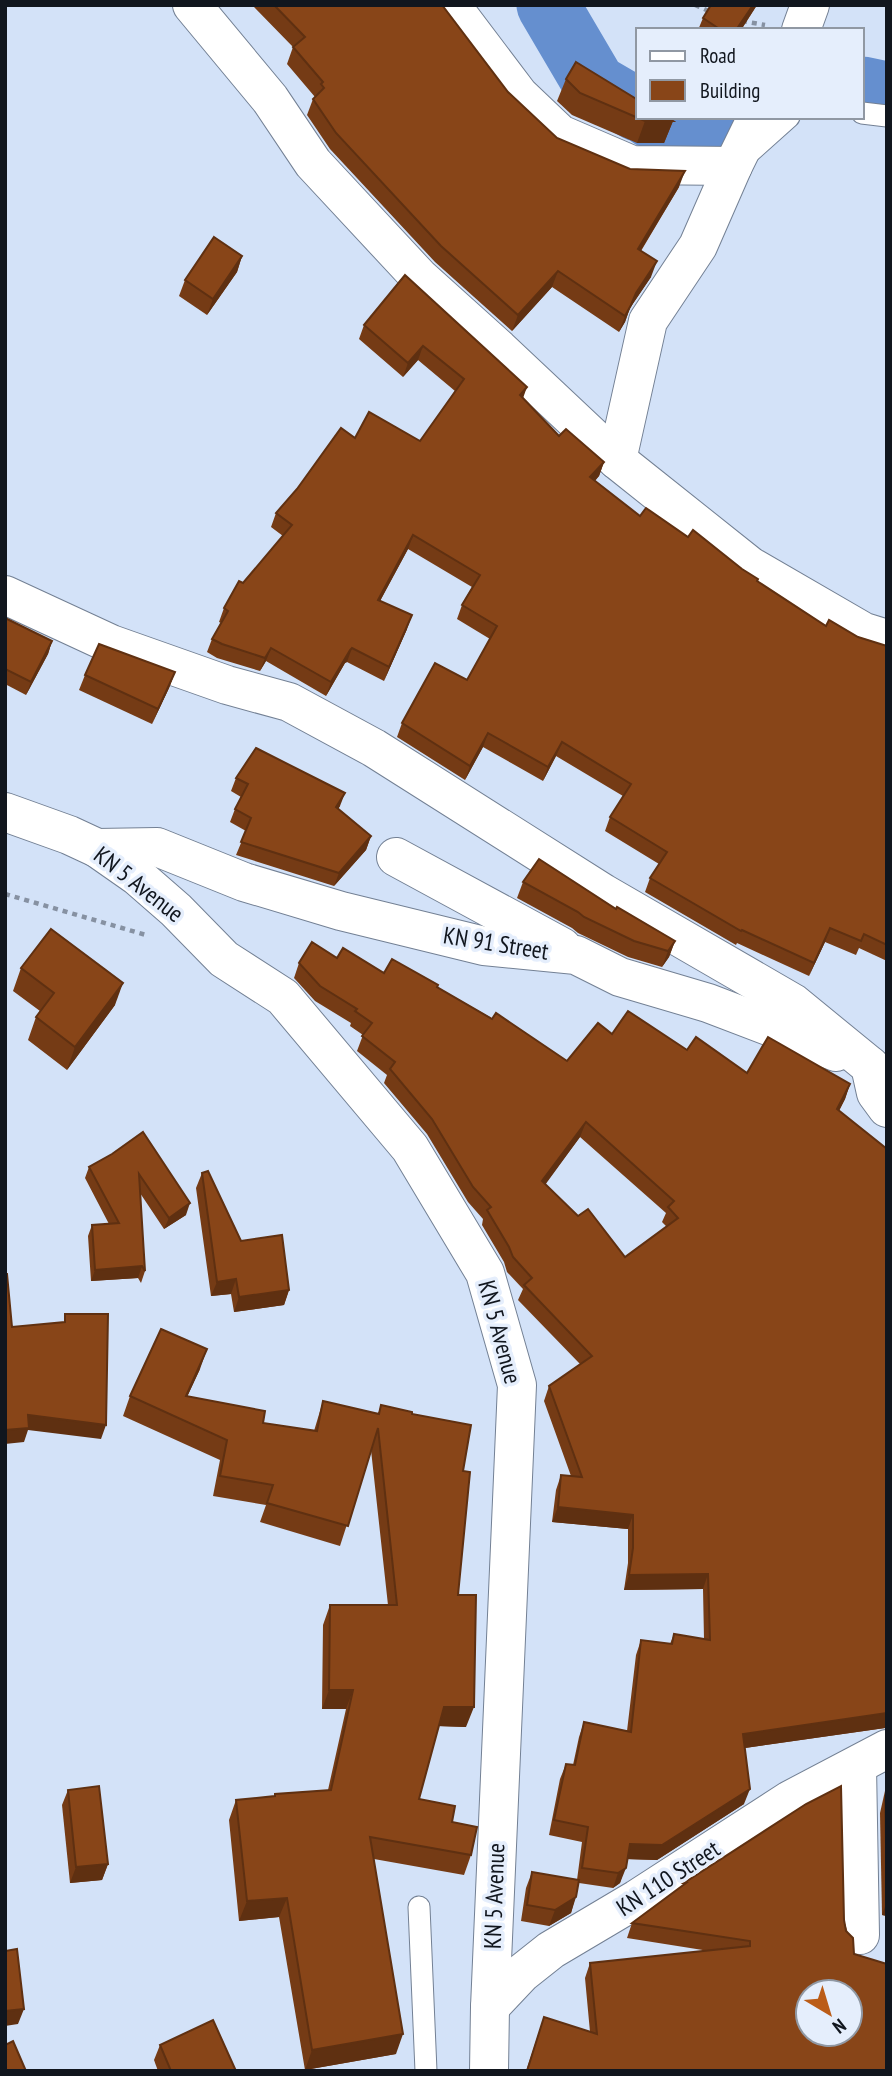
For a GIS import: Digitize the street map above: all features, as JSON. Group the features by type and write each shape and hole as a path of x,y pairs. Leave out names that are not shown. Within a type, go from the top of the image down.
{"street":[{"path":"192,5 270,99 313,163 420,278 617,460 750,566 864,632 887,639"},
{"path":"451,5 519,95 560,134 632,165 733,166"},
{"path":"789,28 810,5"},
{"path":"617,460 648,321 698,246 756,119"},
{"path":"5,596 111,644 226,685 289,702 374,748 603,893 793,1003 878,1069 876,1093 887,1108"},
{"name":"KN 5 Avenue","path":"5,812 97,848 137,876 224,958 283,997 410,1148 485,1273 517,1385 489,2071"},
{"name":"KN 91 Street","path":"97,848 157,847 244,881 341,911 484,946 576,955 620,977 708,1003 878,1069"},
{"path":"396,857 576,955"},
{"name":"KN 110 Street","path":"490,2007 522,1973 551,1950 637,1899 790,1800 872,1757"},
{"name":"KN 110 Street","path":"860,1935 872,1757"}],"lane":[{"path":"864,113 887,116"},
{"path":"733,166 787,119"},
{"path":"419,1906 426,2071"}],"path":[{"path":"695,5 715,13"},
{"path":"737,20 782,28"},
{"path":"5,894 147,936"}],"building":[{"path":"274,5 442,5 508,92 557,138 630,169 685,171 638,249 657,261 625,316 558,271 518,315 441,246 336,133 313,99 324,88 321,84 323,82 293,47 305,37"},
{"path":"711,5 753,5 737,28 718,28 703,18"},
{"path":"576,62 636,99 636,117 580,93 566,79"},
{"path":"640,119 673,121 645,121"},
{"path":"214,237 242,256 213,299 185,280"},
{"path":"405,275 527,387 520,395 559,436 566,429 604,462 590,477 640,516 646,508 688,537 693,530 758,579 757,581 826,626 829,620 858,637 887,646 887,945 864,934 861,941 830,928 814,963 741,931 650,878 667,852 610,817 631,784 562,742 548,767 488,733 470,766 402,723 435,663 467,680 497,626 462,605 480,575 413,535 378,600 412,615 389,667 352,648 331,682 271,648 265,658 212,639 228,611 224,608 239,581 243,583 292,525 276,513 297,489 341,428 355,438 369,412 420,441 464,379 423,346 408,363 364,325"},
{"path":"5,618 52,641 31,682 5,669"},
{"path":"99,644 175,672 158,709 85,675"},
{"path":"256,748 345,793 336,807 371,836 339,873 241,842 251,818 235,809 248,784 236,778"},
{"path":"539,859 616,909 617,907 675,941 668,951 634,941 584,917 523,882"},
{"path":"51,929 123,983 75,1047 36,1017 54,993 21,968"},
{"path":"312,942 337,958 343,948 384,973 392,959 492,1019 496,1013 567,1061 598,1023 612,1034 628,1011 687,1050 696,1037 747,1073 768,1037 850,1084 837,1109 887,1149 887,1713 743,1734 750,1789 662,1845 630,1844 626,1868 618,1873 582,1868 588,1827 554,1820 566,1764 575,1765 584,1722 631,1732 641,1640 672,1644 674,1634 710,1640 708,1574 629,1575 633,1548 633,1515 558,1507 561,1475 582,1477 549,1386 592,1356 524,1285 532,1278 513,1257 487,1210 491,1207 473,1187 432,1119 390,1069 395,1062 362,1036 372,1023 355,1011 357,1009 320,986 299,963","holes":["586,1122 674,1201 668,1207 678,1218 625,1257 588,1209 578,1216 542,1181"]},
{"path":"143,1132 190,1203 169,1218 139,1174 145,1271 142,1266 95,1270 92,1225 119,1223 89,1167"},
{"path":"208,1171 241,1241 282,1235 289,1290 239,1297 236,1279 217,1282 202,1173"},
{"path":"5,1274 12,1327 65,1322 65,1314 108,1314 106,1425 28,1415 29,1428 5,1430"},
{"path":"161,1329 207,1349 186,1396 265,1411 263,1423 317,1431 323,1401 379,1414 381,1405 471,1425 463,1471 470,1472 458,1595 476,1595 474,1707 444,1707 419,1799 455,1806 452,1822 477,1827 471,1855 370,1837 403,2034 312,2050 287,1898 247,1901 236,1800 331,1790 353,1690 329,1690 330,1605 397,1605 378,1428 348,1526 267,1503 273,1485 220,1476 227,1440 130,1396"},
{"path":"99,1786 108,1864 76,1867 68,1790"},
{"path":"841,1786 844,1920 846,1931 853,1938 854,1954 887,1964 887,2071 527,2071 544,2017 597,2034 590,1963 750,1946 750,1941 632,1923 684,1883 806,1804"},
{"path":"887,1791 887,1889 885,1798"},
{"path":"532,1872 579,1880 576,1897 555,1910 527,1905"},
{"path":"17,1949 24,2009 5,2011 5,1951"},
{"path":"213,2020 236,2071 171,2071 160,2045"},
{"path":"13,2041 26,2071 5,2071 5,2045"}],"waterway":[{"path":"548,5 595,85 636,109"},
{"path":"864,88 887,93"},
{"path":"668,119 720,125 734,119"}]}
